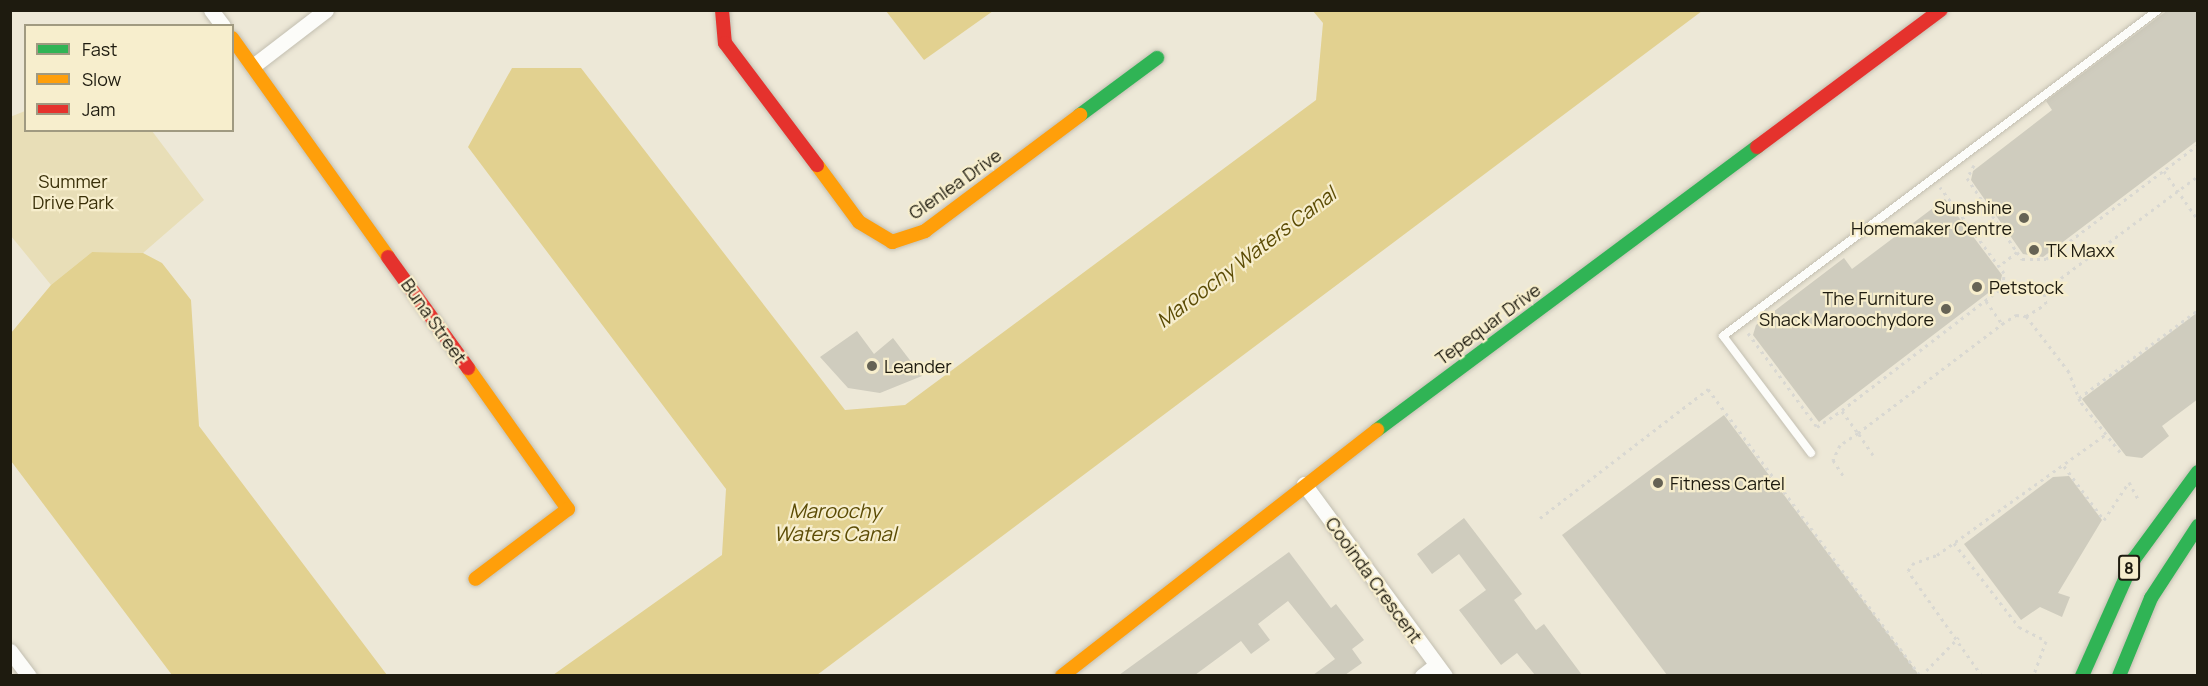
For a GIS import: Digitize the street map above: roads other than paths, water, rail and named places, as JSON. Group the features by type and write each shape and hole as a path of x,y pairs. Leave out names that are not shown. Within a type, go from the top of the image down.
{"street":[{"path":"211,10 222,24"},
{"path":"253,66 326,10"},
{"name":"Glenlea Drive","path":"722,10 725,44 859,222 892,242 925,231 1157,58"},
{"name":"Tepequar Drive","path":"1062,675 1304,484 1941,10"},
{"name":"Buna Street","path":"234,41 567,509 475,579"},
{"name":"8","path":"2082,675 2134,559 2198,472"},
{"name":"Cooinda Crescent","path":"1304,484 1441,670"},
{"name":"8","path":"2119,675 2151,598 2198,526"},
{"path":"10,651 29,675"},
{"path":"1422,675 1441,670"}],"lane":[{"path":"1811,453 1723,336 2158,10"}],"water":[{"path":"886,11 993,11 924,60"},
{"name":"Maroochy Waters Canal","path":"1313,11 1702,11 817,675 553,675 722,555 726,489 468,147 512,68 581,68 845,410 905,405 1316,100 1323,23"},
{"path":"92,252 143,253 162,263 191,300 199,426 387,675 172,675 11,461 11,333 51,285"}],"place":[{"name":"Sunshine Homemaker Centre","path":"2024,218"},
{"name":"TK Maxx","path":"2034,250"},
{"name":"Petstock","path":"1977,287"},
{"name":"The Furniture Shack Maroochydore","path":"1946,309"},
{"name":"Leander","path":"872,366"},
{"name":"Fitness Cartel","path":"1658,483"}],"park label":[{"name":"Summer Drive Park","path":"73,192"}]}
